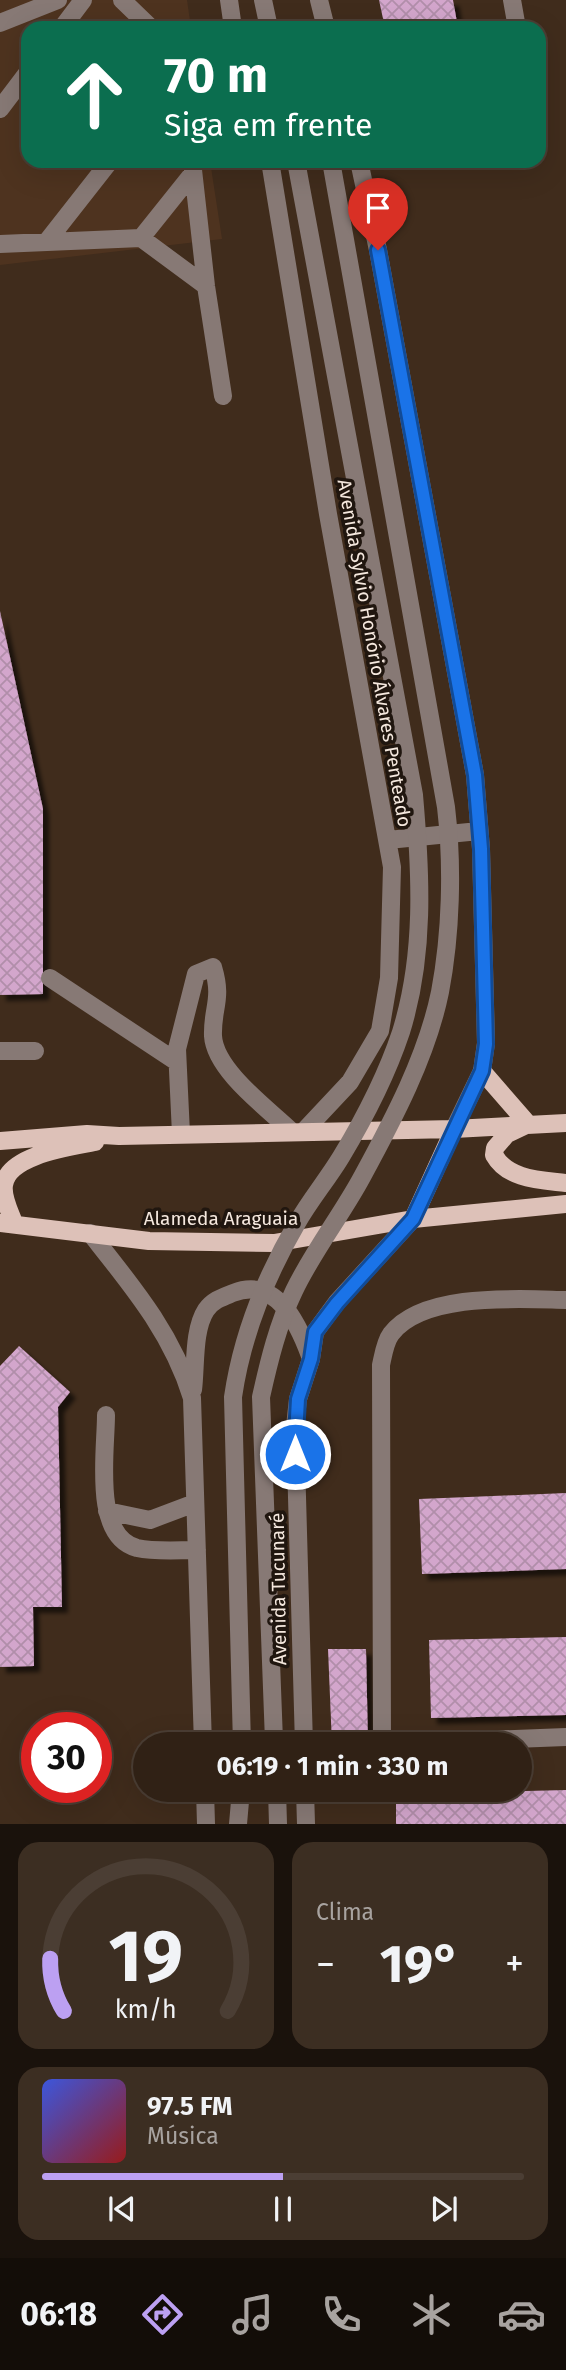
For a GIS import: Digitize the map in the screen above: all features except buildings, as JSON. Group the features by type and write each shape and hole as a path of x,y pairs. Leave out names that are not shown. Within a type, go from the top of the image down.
{"main road":[{"path":"482,1071 528,1124"},
{"path":"0,1141 87,1134 119,1136 298,1130 454,1129 566,1123"},
{"path":"528,1124 500,1141 494,1155 497,1161 520,1175 566,1183"},
{"path":"413,1219 454,1129"},
{"path":"7,1223 4,1191 6,1178 12,1168 26,1159 119,1136"},
{"name":"Alameda Araguaia","path":"7,1223 149,1241 274,1242 413,1219 566,1204"}],"street":[{"path":"0,23 58,0"},
{"path":"67,21 83,0"},
{"path":"122,0 144,21"},
{"path":"229,0 232,21"},
{"path":"260,21 261,0"},
{"path":"261,0 267,21"},
{"path":"315,21 317,0"},
{"path":"317,0 324,21"},
{"path":"512,0 516,21"},
{"path":"0,109 21,81"},
{"path":"48,240 105,168"},
{"path":"141,237 192,168"},
{"path":"193,168 206,286 223,396"},
{"name":"Avenida Sylvio Honório Álvares Penteado","path":"271,168 330,527 388,840 393,908 388,978 380,1031 350,1082 298,1130"},
{"path":"242,1732 233,1397 238,1365 260,1297 297,1223 341,1156 400,1033 414,977 419,933 421,865 414,795 297,168"},
{"path":"274,1732 261,1397 271,1350 294,1291 362,1176 424,1046 440,991 451,879 446,807 332,168"},
{"path":"360,168 475,775 486,1044 482,1071 454,1129"},
{"path":"0,244 141,237 206,286"},
{"path":"388,840 479,831"},
{"path":"181,1134 178,1035 195,974 213,967 219,988 213,1035 218,1055 228,1070 298,1130"},
{"path":"50,978 177,1062"},
{"path":"0,1051 35,1051"},
{"name":"Avenida Tucunaré","path":"303,1732 295,1426 298,1399 311,1359 315,1332 337,1303 413,1219"},
{"path":"90,1233 163,1329 178,1358 192,1398"},
{"path":"203,1732 192,1398 200,1324 205,1311 213,1302 244,1289 265,1292 288,1307 299,1326 311,1359"},
{"path":"381,1732 381,1365 389,1336 408,1317 450,1304 510,1299 566,1300"},
{"path":"106,1415 107,1511 111,1528 120,1540 136,1547 197,1550"},
{"path":"107,1511 150,1520 195,1503"},
{"path":"532,1738 566,1737"},
{"path":"205,1802 206,1824"},
{"path":"239,1824 240,1802"},
{"path":"277,1802 278,1824"},
{"path":"305,1802 306,1824"}],"shaded area":[{"path":"0,0 187,0 190,21 21,21 21,168 211,168 222,239 0,265"}],"route":[{"path":"295,1454 298,1399 311,1359 315,1332 337,1303 413,1219 482,1071 486,1044 481,849 475,775 378,250"}]}
